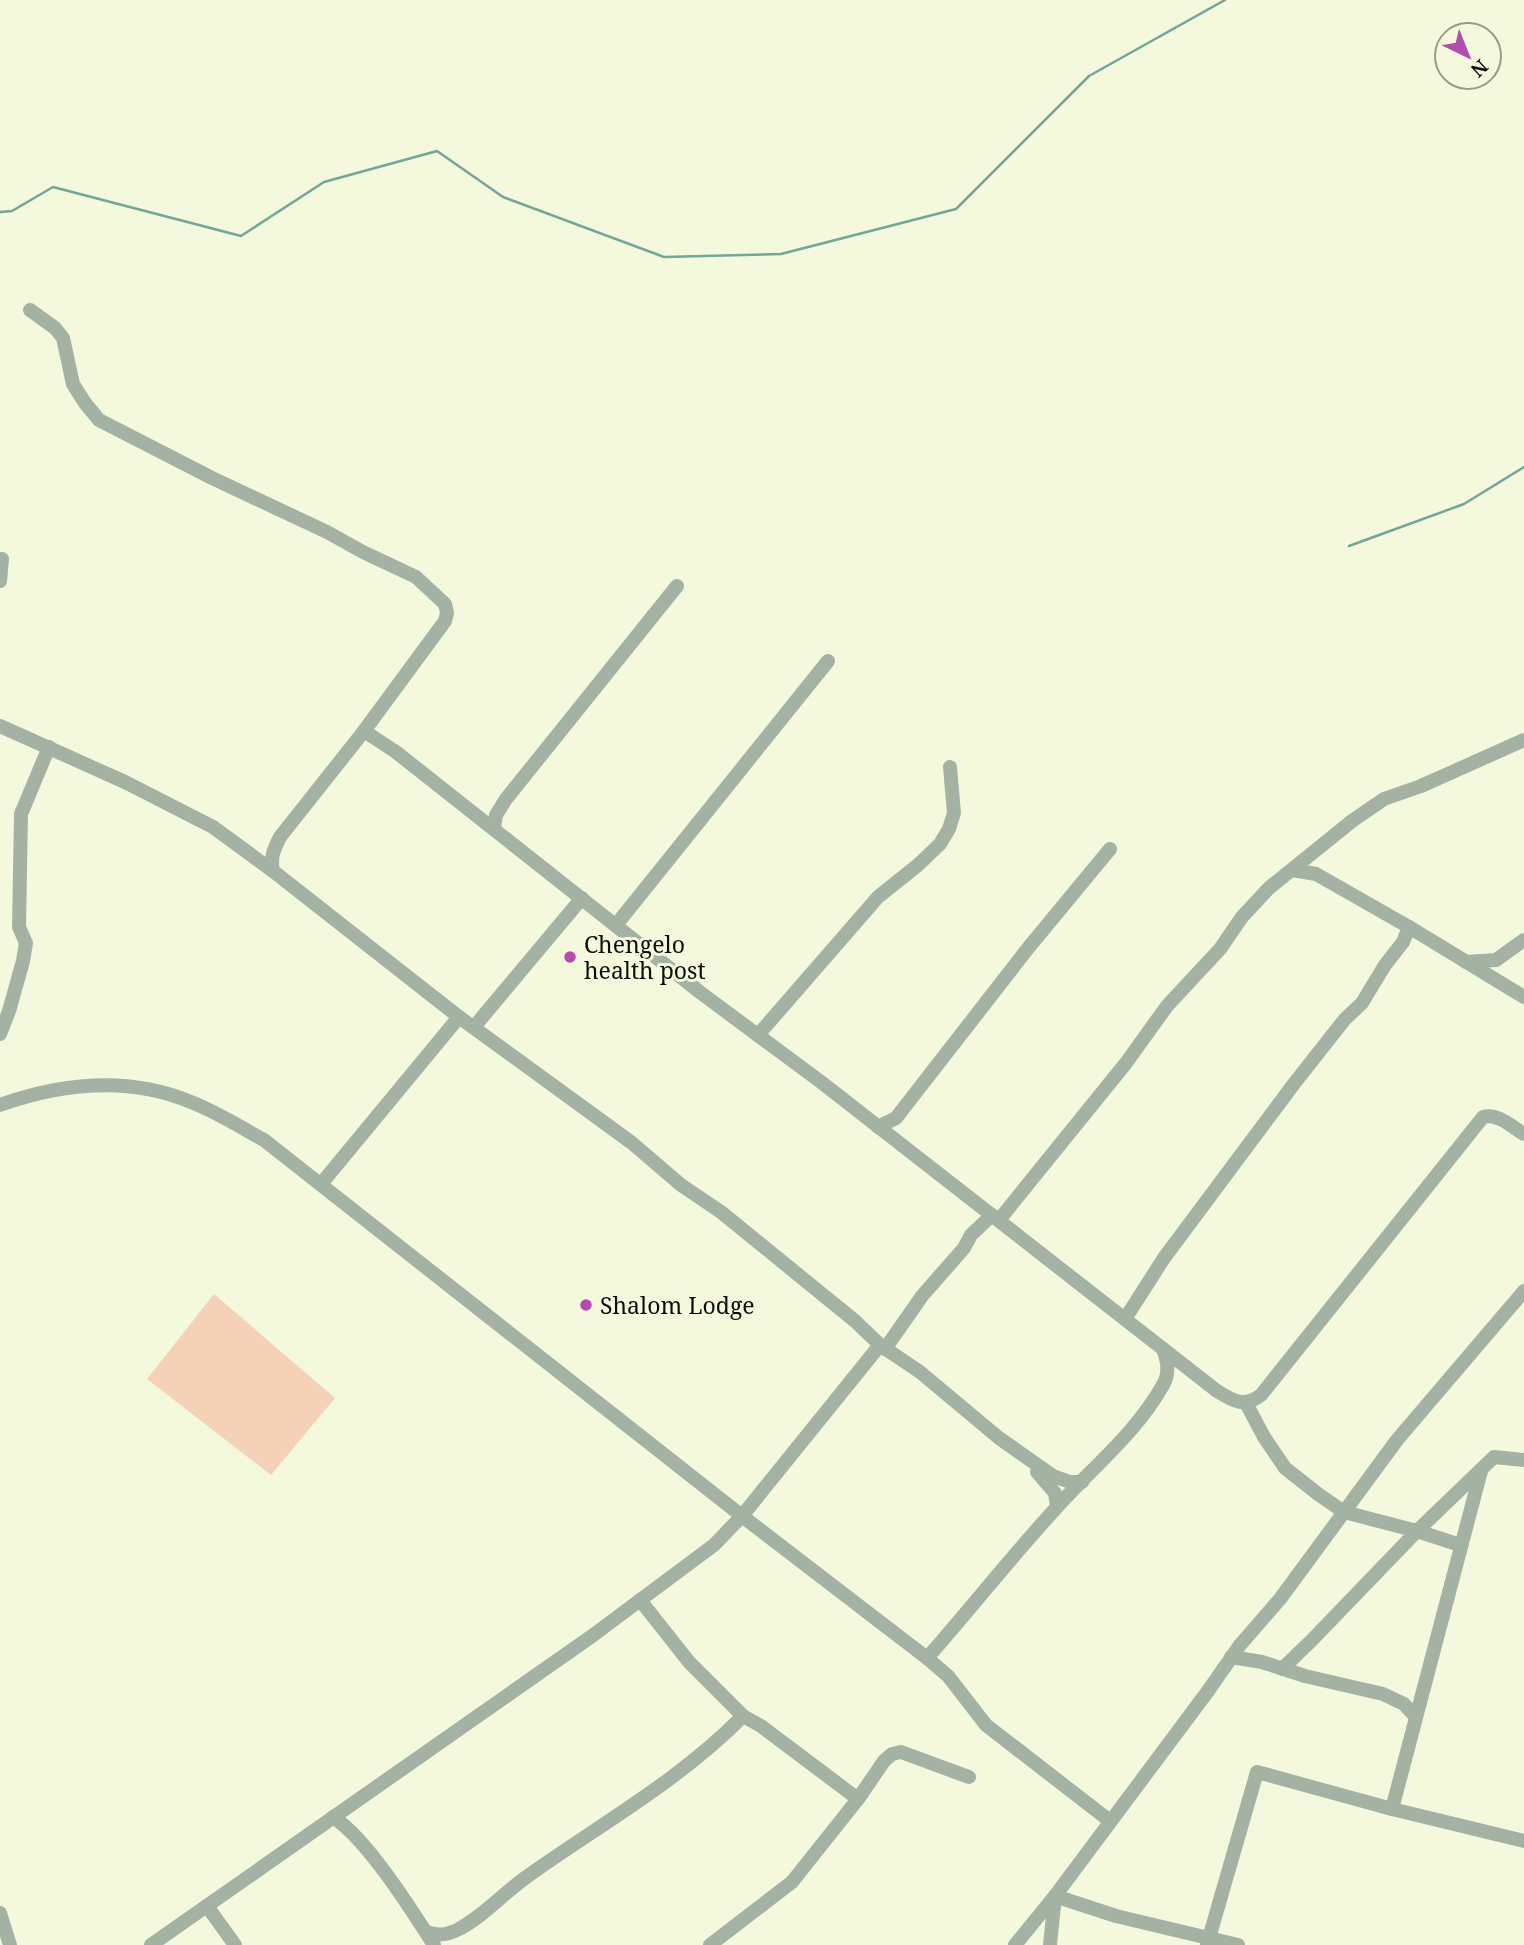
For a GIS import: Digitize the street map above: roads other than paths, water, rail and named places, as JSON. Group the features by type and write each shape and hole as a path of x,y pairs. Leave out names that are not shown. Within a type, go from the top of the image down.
{"street":[{"path":"30,310 55,328 62,338 73,384 99,420 405,571 416,577 445,604 445,621 364,731 280,836 273,852 273,871"},
{"path":"0,582 2,559"},
{"path":"494,828 496,815 506,799 677,586"},
{"path":"616,925 828,661"},
{"path":"0,726 125,782 213,827 459,1017 632,1143 681,1185 720,1212 855,1321 882,1347 920,1372 1026,1457 1059,1479 1082,1482"},
{"path":"364,731 396,752 701,993 1232,1401 1246,1403 1261,1395 1483,1116 1499,1118 1524,1134"},
{"path":"151,1945 714,1545 742,1517 964,1248 971,1235 996,1218 1126,1063 1167,1006 1220,949 1257,899 1384,799 1421,786 1524,740"},
{"path":"0,1034 9,1011 26,943 19,927 20,814 49,747"},
{"path":"758,1035 878,897 940,844 954,813 950,767"},
{"path":"895,1140 896,1118 1029,947 1110,849"},
{"path":"1311,854 1316,874"},
{"path":"1292,870 1316,874 1524,997"},
{"path":"474,1027 582,898"},
{"path":"1125,1319 1164,1258 1210,1195 1324,1044 1362,1003 1385,965 1404,942 1409,927"},
{"path":"1404,942 1423,936"},
{"path":"1465,961 1496,961 1524,940"},
{"path":"1494,980 1496,961"},
{"path":"321,1184 459,1017"},
{"path":"0,1105 38,1092 68,1086 100,1085 159,1092 189,1101 264,1140 742,1517 927,1658 948,1676 986,1725 1110,1821"},
{"path":"878,1127 896,1118"},
{"path":"1015,1945 1055,1896 1231,1657 1280,1598 1398,1440 1524,1291"},
{"path":"927,1658 1058,1506 1120,1442 1164,1383 1168,1369 1163,1349"},
{"path":"1164,1383 1184,1375 1199,1377"},
{"path":"1246,1403 1285,1468 1318,1494 1344,1511 1460,1545"},
{"path":"1026,1457 1055,1493 1058,1506"},
{"path":"1282,1669 1417,1531 1494,1457 1524,1460"},
{"path":"1392,1809 1481,1471"},
{"path":"640,1600 689,1662 743,1716 761,1726 858,1799"},
{"path":"1231,1657 1262,1662 1383,1694 1404,1703 1415,1716"},
{"path":"426,1932 444,1935 460,1928 524,1879 684,1769 721,1739 743,1716"},
{"path":"710,1945 792,1882 892,1754 901,1752 969,1777"},
{"path":"1208,1942 1257,1772 1524,1842"},
{"path":"333,1817 345,1825 367,1850 435,1945"},
{"path":"1055,1896 1208,1942 1238,1945"},
{"path":"1050,1945 1055,1896"},
{"path":"206,1906 235,1945"},
{"path":"0,1913 10,1945"}],"waterway":[{"path":"0,212 12,211 53,187 241,236 324,182 437,151 503,197 664,257 781,254 956,209 1089,76 1225,0"},
{"path":"1349,546 1464,504 1524,467"}],"place":[{"name":"Chengelo health post","path":"570,957"},
{"name":"Shalom Lodge","path":"586,1305"}]}
